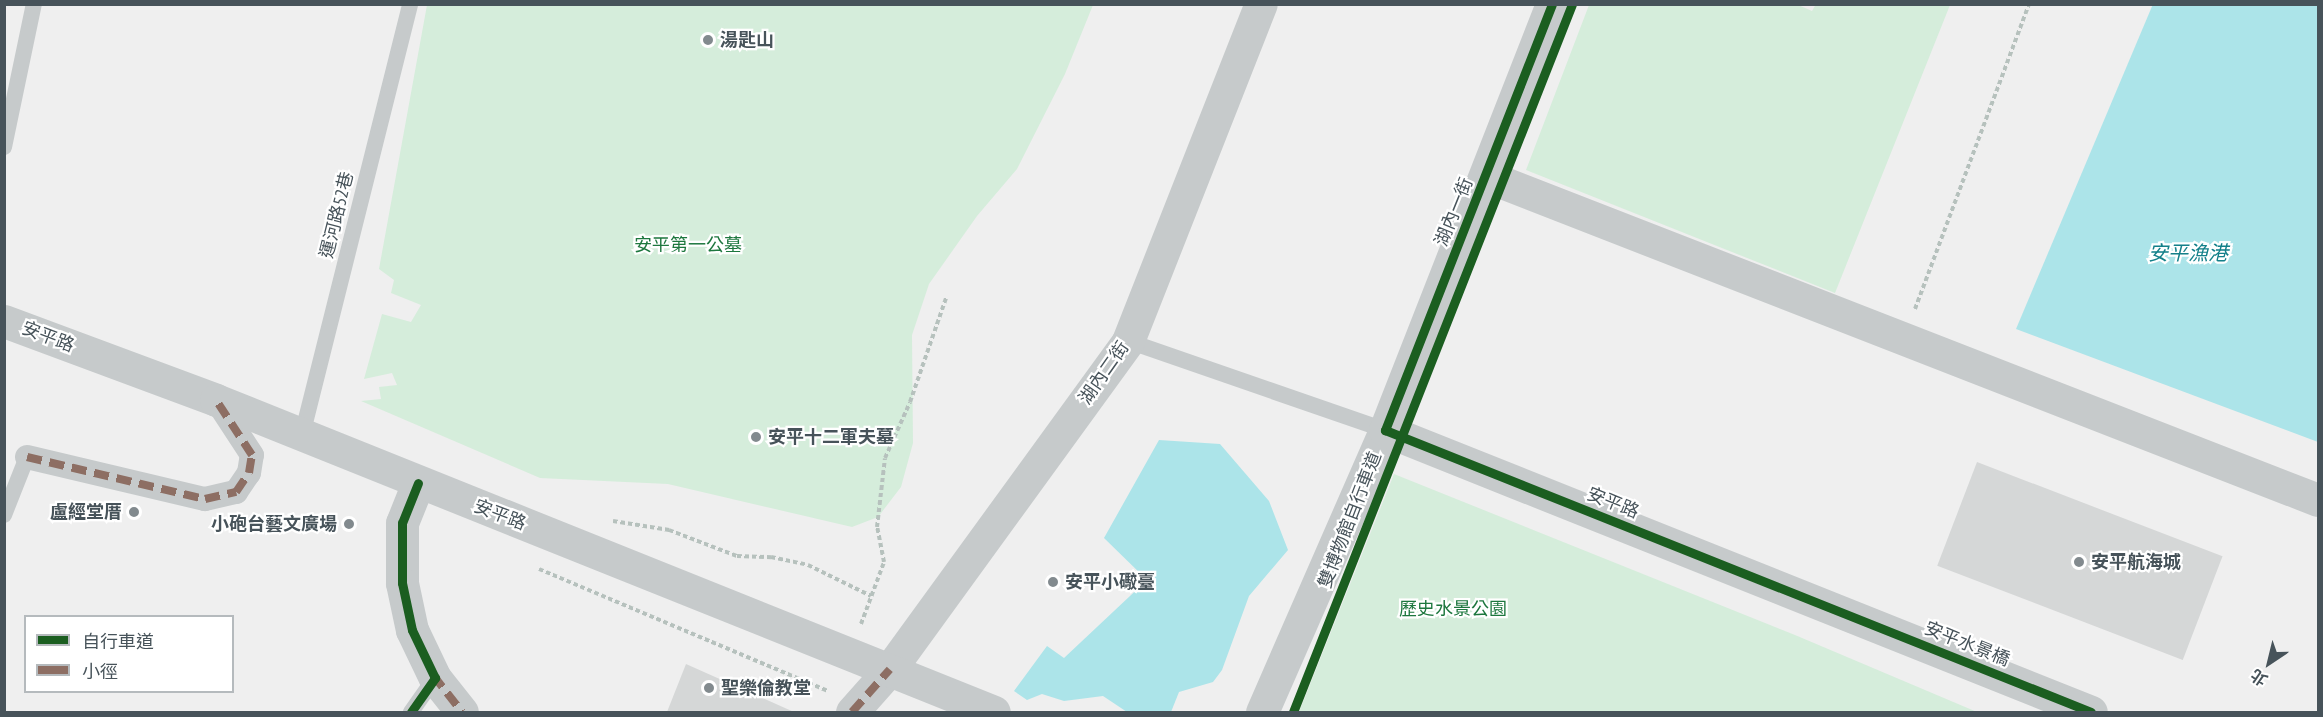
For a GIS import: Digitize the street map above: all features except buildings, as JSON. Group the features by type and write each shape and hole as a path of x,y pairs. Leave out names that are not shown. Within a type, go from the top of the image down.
{"street":[{"name":"湖內二街","path":"855,709 890,669 1128,341 1261,4"},
{"name":"湖內一街","path":"1262,712 1385,430 1552,4"},
{"path":"1486,176 2319,500"},
{"name":"安平路","path":"4,321 216,400 418,483 849,652 994,712"},
{"path":"27,457 205,500 236,492 249,473 252,455 216,400"},
{"name":"安平路","path":"1385,430 1830,606"},
{"path":"418,483 402,523 402,583 412,630 435,678 462,712"},
{"name":"安平水景橋","path":"1830,606 2091,712"}],"lane":[{"path":"4,147 34,4"},
{"name":"運河路52巷","path":"302,435 410,4"},
{"path":"1128,341 1385,430"},
{"path":"4,515 27,457"},
{"path":"411,712 435,678"}],"path":[{"path":"1904,338 2029,4"},
{"path":"849,652 884,562 877,527 885,458 910,402 946,298"},
{"path":"608,521 669,530 737,556 771,557 808,565 871,596"},
{"path":"528,564 855,709"}],"green space":[{"path":"1796,4 1812,11 1816,4 1950,5 1835,293 1526,170 1589,5"},
{"name":"安平第一公墓","path":"427,5 1093,5 1065,74 1017,169 977,216 929,284 912,335 913,443 901,487 878,517 852,527 668,484 540,478 361,401 381,399 379,387 397,385 392,373 364,379 382,314 411,322 421,305 391,293 394,280 379,269"},
{"name":"歷史水景公園","path":"1394,474 1795,635 1977,712 1299,712"}],"water":[{"name":"安平漁港","path":"2153,4 2318,5 2318,442 2016,329"},
{"path":"1159,440 1220,444 1269,501 1288,550 1249,596 1222,670 1213,682 1179,692 1171,712 1127,712 1103,696 1064,701 1042,694 1027,700 1014,691 1047,646 1064,658 1147,580 1104,538"}],"marked path":[{"path":"27,457 205,499 236,492 249,473 252,455 216,400"},
{"path":"852,712 890,669"},
{"path":"433,675 462,712"}],"cycle path":[{"path":"1552,4 1385,430 2091,712"},
{"name":"雙博物館自行車道","path":"1293,712 1572,4"},
{"path":"411,712 435,678 412,630 402,583 402,523 418,483"}],"place":[{"name":"湯匙山","path":"708,40"},
{"name":"安平十二軍夫墓","path":"756,437"},
{"name":"盧經堂厝","path":"134,512"},
{"name":"小砲台藝文廣場","path":"349,524"},
{"name":"安平航海城","path":"2079,562"},
{"name":"安平小礮臺","path":"1053,582"},
{"name":"聖樂倫教堂","path":"709,688"}]}
